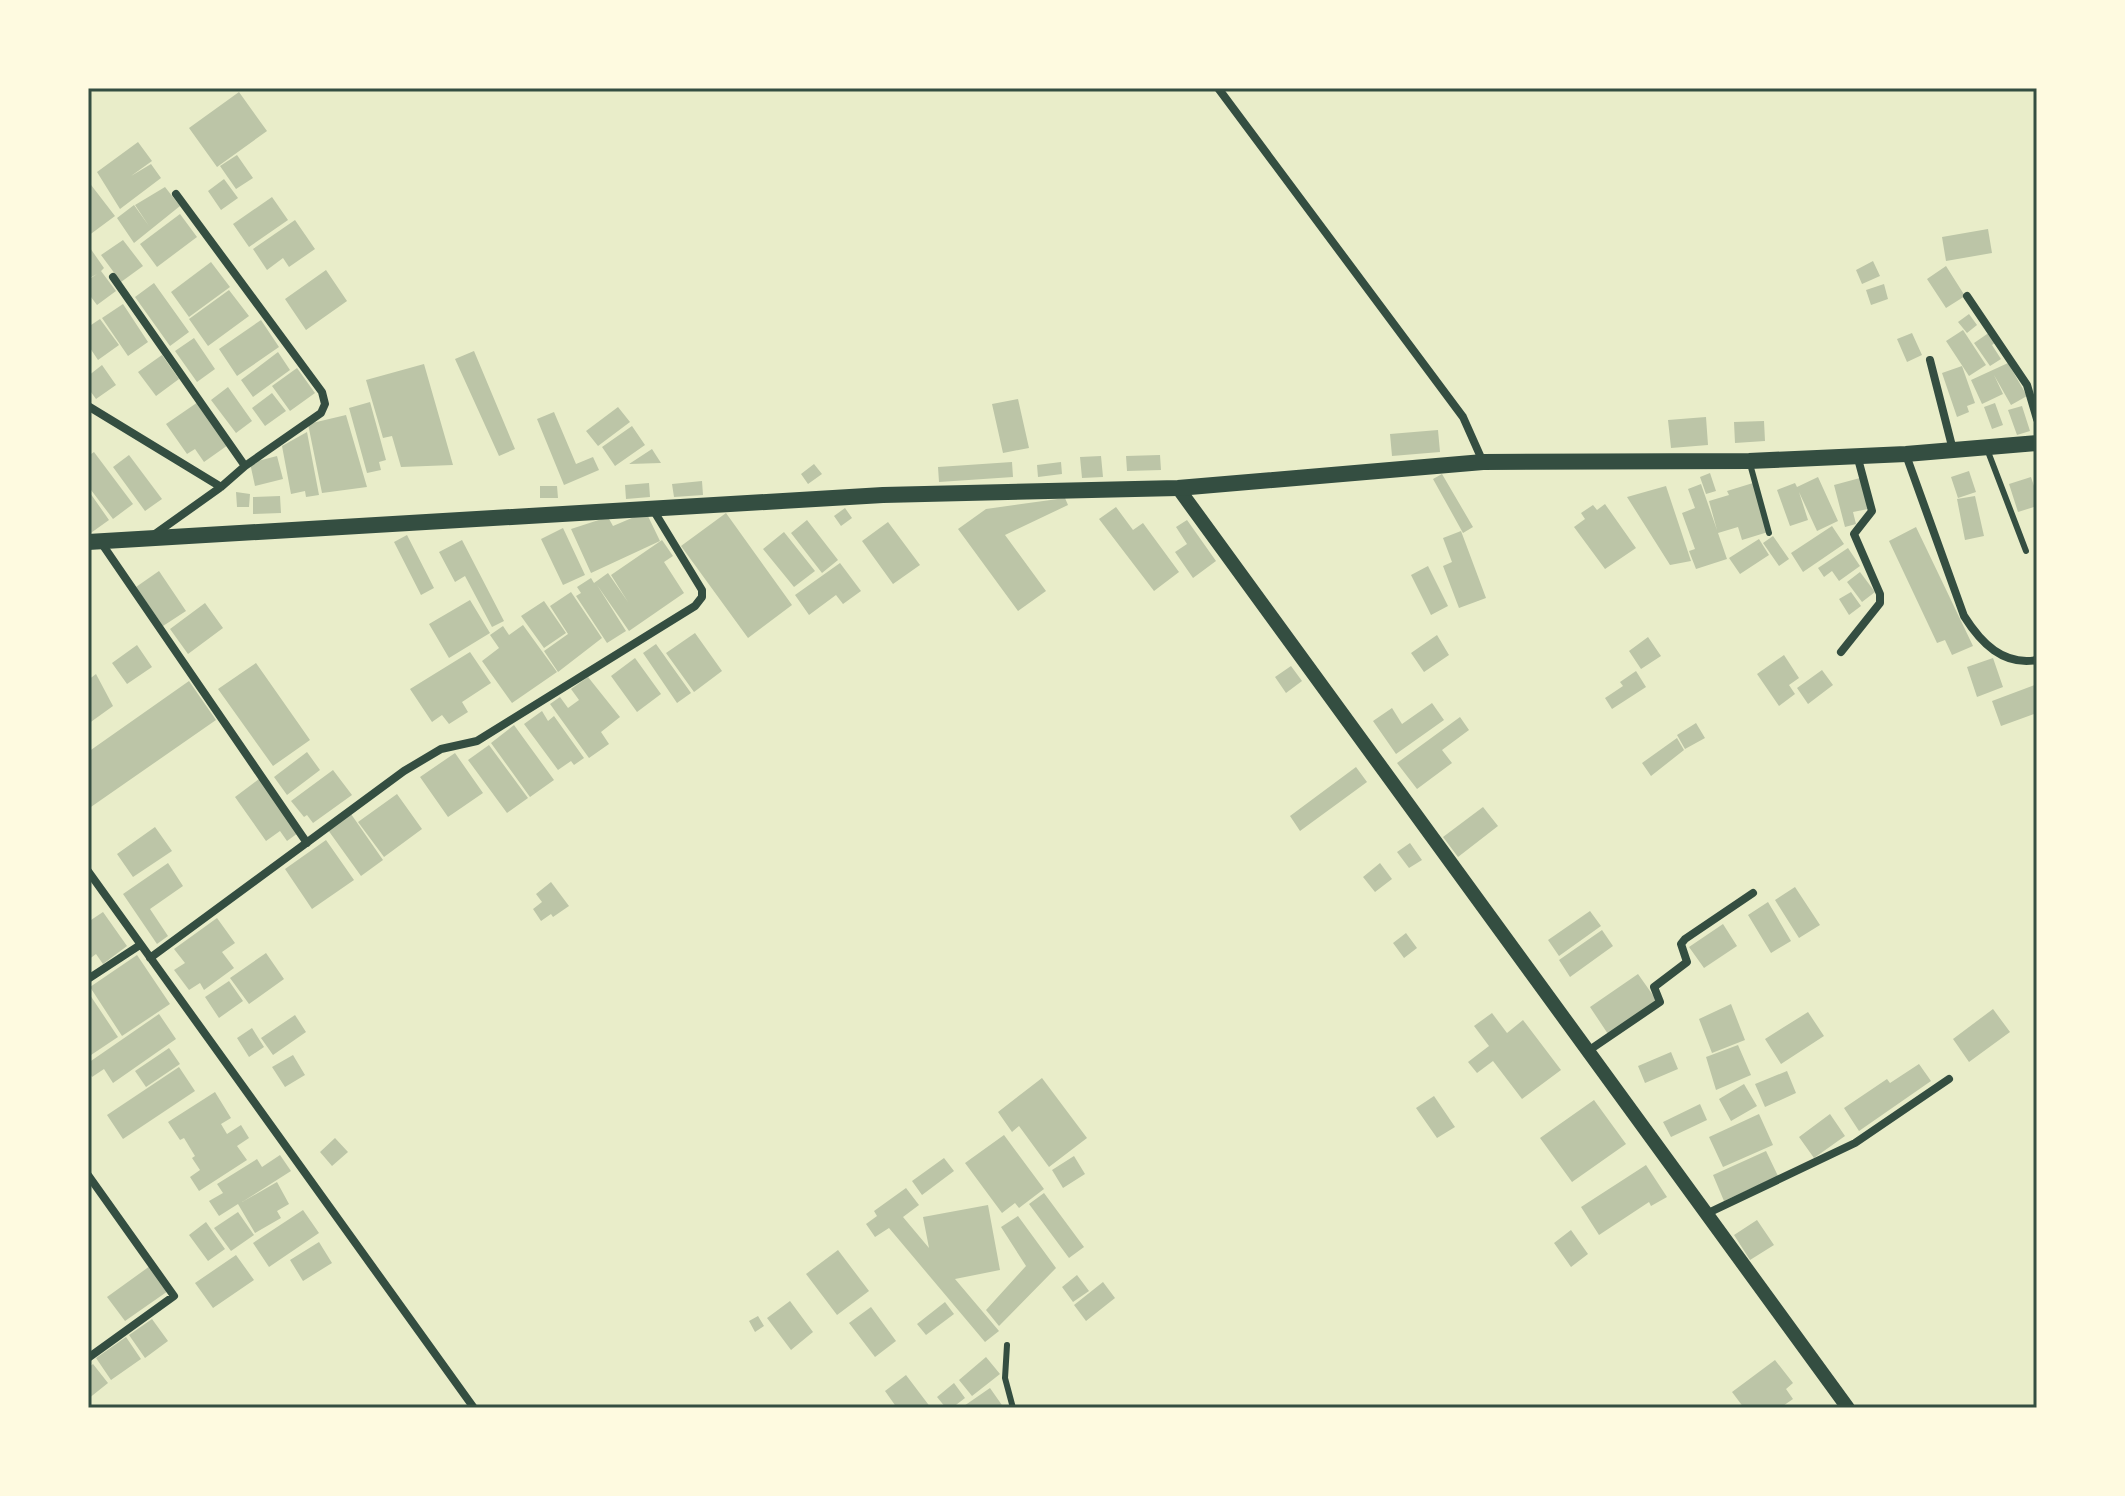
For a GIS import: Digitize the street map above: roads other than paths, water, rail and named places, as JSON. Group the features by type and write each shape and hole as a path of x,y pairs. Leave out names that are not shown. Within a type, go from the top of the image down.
{"main road":[{"path":"94,541 883,495 1178,488 1483,462 1749,461 1987,449 2037,443"}],"street":[{"path":"1218,88 1463,417 1483,462"},
{"path":"151,537 321,413 325,404 322,392 176,194"},
{"path":"113,277 245,466"},
{"path":"1967,296 2027,385 2037,419"},
{"path":"1930,360 1953,450"},
{"path":"88,406 221,487"},
{"path":"1841,652 1880,603 1880,594 1854,534 1872,511 1857,454"},
{"path":"1906,454 1964,616 1987,647 2009,659 2037,660"},
{"path":"1178,488 1848,1408"},
{"path":"150,958 404,771 441,749 477,741 695,606 702,597 702,590 652,508"},
{"path":"94,541 307,843"},
{"path":"88,871 474,1408"},
{"path":"1588,1051 1660,1002 1654,987 1687,962 1681,944 1685,939 1753,893"},
{"path":"88,979 140,945"},
{"path":"1705,1215 1855,1143 1949,1079"},
{"path":"88,1175 174,1296 88,1358"}],"lane":[{"path":"1987,449 2026,551"},
{"path":"1749,461 1769,533"},
{"path":"1007,1345 1005,1378 1013,1408"}]}
